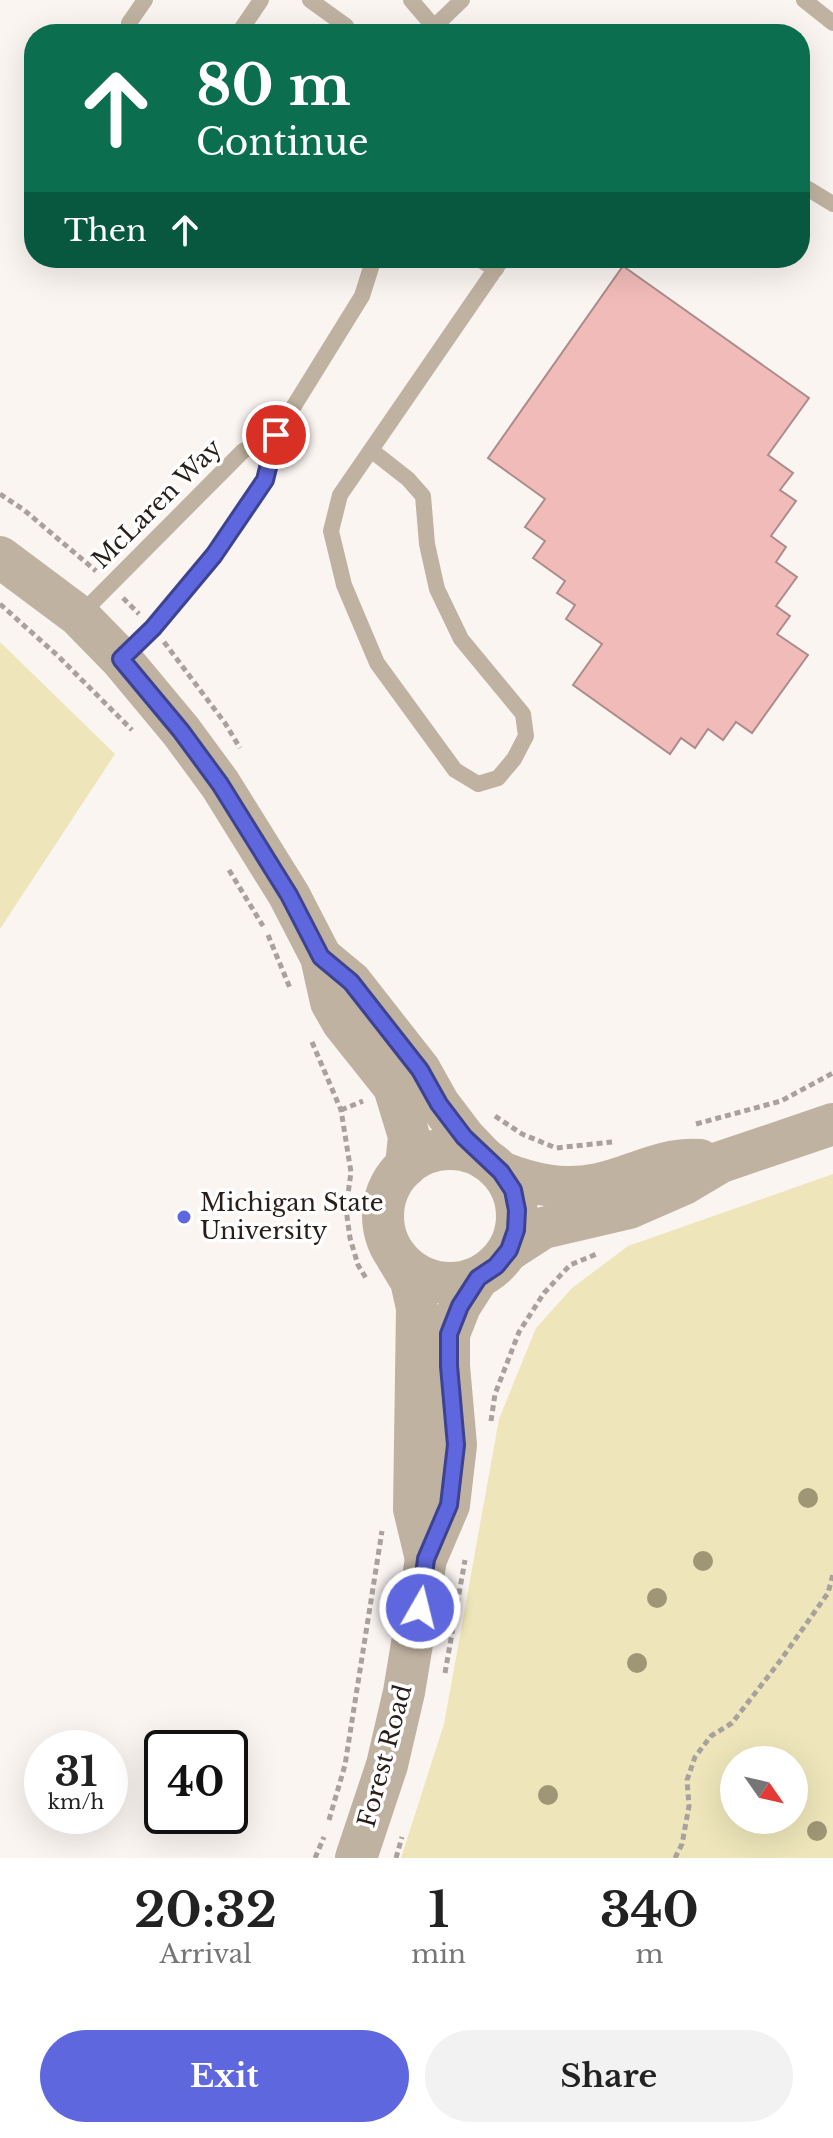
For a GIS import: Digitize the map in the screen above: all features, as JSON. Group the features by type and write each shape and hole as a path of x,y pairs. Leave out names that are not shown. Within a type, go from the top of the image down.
{"street":[{"path":"0,557 79,616 121,659 220,784 289,895 321,957 331,1002 343,1023 394,1087 409,1136 406,1166"},
{"path":"321,957 351,982 420,1070 439,1104 464,1137 513,1190 517,1210 516,1230 509,1250"},
{"path":"721,1162 681,1158 598,1184 558,1188 531,1184 466,1151 445,1149 424,1154 406,1166 393,1181 385,1200 383,1220 387,1240 382,1268 414,1273 434,1282 457,1283 478,1278 496,1266 509,1250 543,1228 629,1208 684,1184 721,1162 833,1124"},
{"name":"Forest Road","path":"382,1268 411,1281 417,1308 414,1509 426,1559"},
{"name":"Forest Road","path":"356,1858 387,1765 404,1692 426,1559 449,1505 456,1445 449,1334 460,1306 478,1278"}],"lane":[{"path":"129,23 145,0"},
{"path":"245,24 261,0"},
{"path":"310,0 343,24"},
{"path":"411,0 429,24"},
{"path":"439,24 462,0"},
{"path":"804,0 833,23"},
{"path":"810,190 833,204"},
{"path":"121,659 153,628 214,555 265,480 276,435 362,296 371,268"},
{"path":"371,450 408,479 423,496 427,544 437,589 461,639 523,714 526,736 514,759 498,778 478,784 455,770 377,663 344,585 331,531 340,495 496,268"},
{"name":"McLaren Way","path":"79,616 243,451 276,435"}],"path":[{"path":"0,494 81,556 153,628 225,723 241,750"},
{"path":"0,604 58,656 135,733"},
{"path":"227,867 267,932 295,1000"},
{"path":"306,1028 341,1110 351,1172 346,1209 358,1265 382,1268"},
{"path":"683,1127 781,1101 833,1073"},
{"path":"341,1110 354,1104"},
{"path":"484,1109 522,1134 556,1148 613,1142"},
{"path":"490,1426 495,1394 519,1332 544,1293 570,1265 612,1248"},
{"path":"315,1858 326,1832 345,1765 382,1529"},
{"path":"445,1676 467,1551"},
{"path":"675,1858 682,1844 689,1806 687,1780 695,1757 711,1736 732,1723 780,1661 828,1593 833,1574"},
{"path":"396,1858 406,1825"}],"shaded area":[{"path":"0,642 115,754 0,929"},
{"path":"833,1174 833,1858 401,1858 444,1724 499,1419 536,1328 572,1288 628,1246"}],"building":[{"path":"622,268 626,268 809,398 768,455 793,473 780,490 796,501 771,536 786,547 776,562 797,577 776,606 790,616 777,634 808,655 752,733 736,722 723,740 708,729 695,748 681,738 670,754 573,685 602,644 566,619 575,605 557,593 565,581 533,558 545,541 525,527 545,499 488,458"}],"place":[{"name":"Michigan State University","path":"184,1217"}],"route":[{"path":"276,435 265,480 214,555 153,628 121,659 220,784 289,895 321,957 351,982 420,1070 439,1104 464,1137 501,1172 513,1190 517,1210 516,1230 509,1250 496,1266 478,1278 460,1306 449,1334 456,1445 449,1505 426,1559 420,1608"}]}
